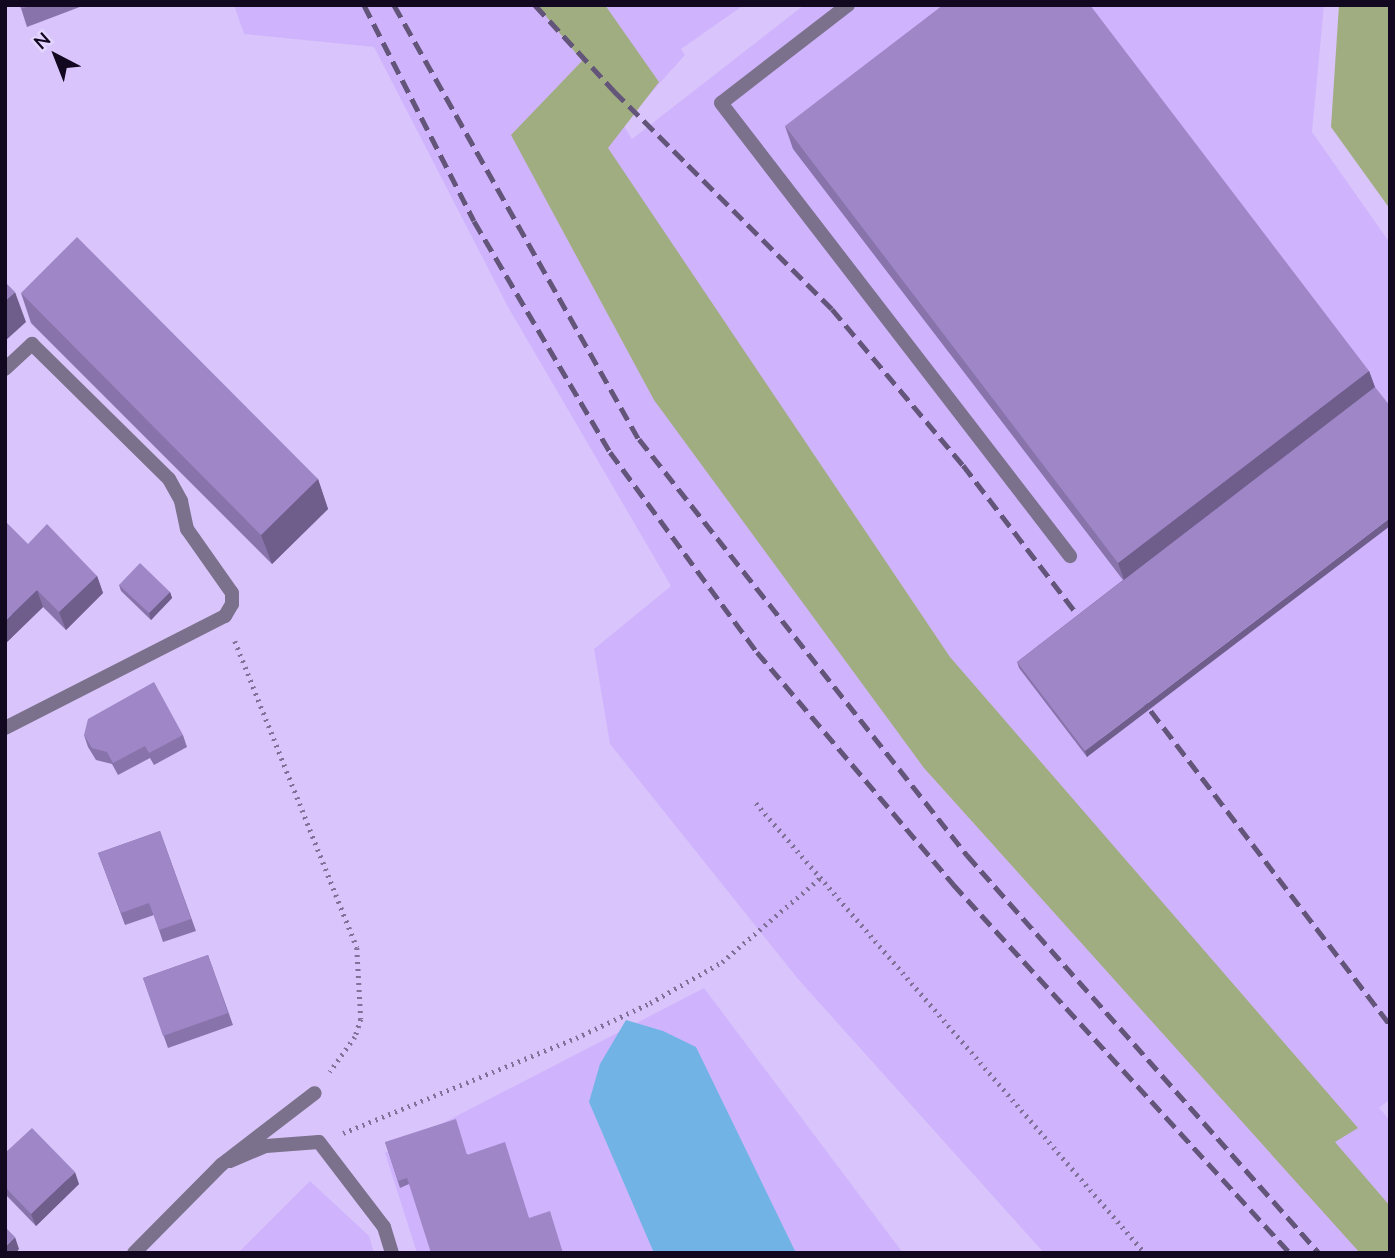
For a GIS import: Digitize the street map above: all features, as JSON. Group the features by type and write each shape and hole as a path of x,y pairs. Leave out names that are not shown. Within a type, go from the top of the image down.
{"street":[{"path":"848,5 721,103 1070,556"},
{"path":"5,369 32,344 169,480 181,501 187,529 232,593 228,610 5,728"},
{"path":"134,1253 221,1165 315,1093"},
{"path":"221,1165 266,1146 319,1142 384,1227 392,1253"}],"path":[{"path":"228,610 357,948 361,1019 355,1037 315,1093"},
{"path":"756,803 1145,1253"},
{"path":"319,1142 576,1038 650,1003 722,962 821,877"}],"shaded area":[{"path":"234,5 744,5 681,49 685,55 623,124 632,139 804,5 1324,5 1312,132 1390,243 1390,1099 1379,1108 1390,1120 1390,1253 1044,1253 798,979 610,744 594,649 671,586 508,307 374,47 244,34"},
{"path":"704,988 903,1253 417,1253 385,1153"},
{"path":"310,1181 369,1236 374,1253 238,1253"}],"green space":[{"path":"537,5 605,5 659,82 608,148 950,657 1358,1128 1335,1142 1390,1206 1390,1253 1360,1253 924,768 654,400 511,135 582,61"},
{"path":"1339,5 1390,5 1390,209 1331,127"}],"water":[{"path":"626,1020 663,1031 696,1047 796,1253 654,1253 589,1102 600,1064"}],"building":[{"path":"943,5 1090,5 1369,371 1118,563 785,126"},
{"path":"77,237 318,479 261,535 21,293"},
{"path":"5,282 15,292 5,301"},
{"path":"1375,387 1390,406 1390,518 1085,751 1017,662"},
{"path":"5,521 28,544 47,524 97,576 59,612 37,590 5,621"},
{"path":"140,563 170,592 149,613 119,585"},
{"path":"154,682 183,735 149,753 145,746 113,763 107,752 92,748 84,735 88,719"},
{"path":"160,831 191,919 159,930 149,903 121,913 98,853"},
{"path":"208,955 228,1013 163,1036 143,978"},
{"path":"456,1119 467,1155 505,1142 529,1218 550,1211 563,1253 431,1253 407,1178 398,1181 385,1142"},
{"path":"32,1128 75,1172 31,1214 5,1187 5,1153"},
{"path":"5,1227 15,1237 5,1247"}],"railway":[{"path":"364,5 474,221 610,452 757,652 953,884 1290,1253"},
{"path":"394,5 639,439 967,855 1319,1253"},
{"path":"535,5 614,91 832,309 963,465 1089,630"},
{"path":"1138,694 1390,1025"}]}
